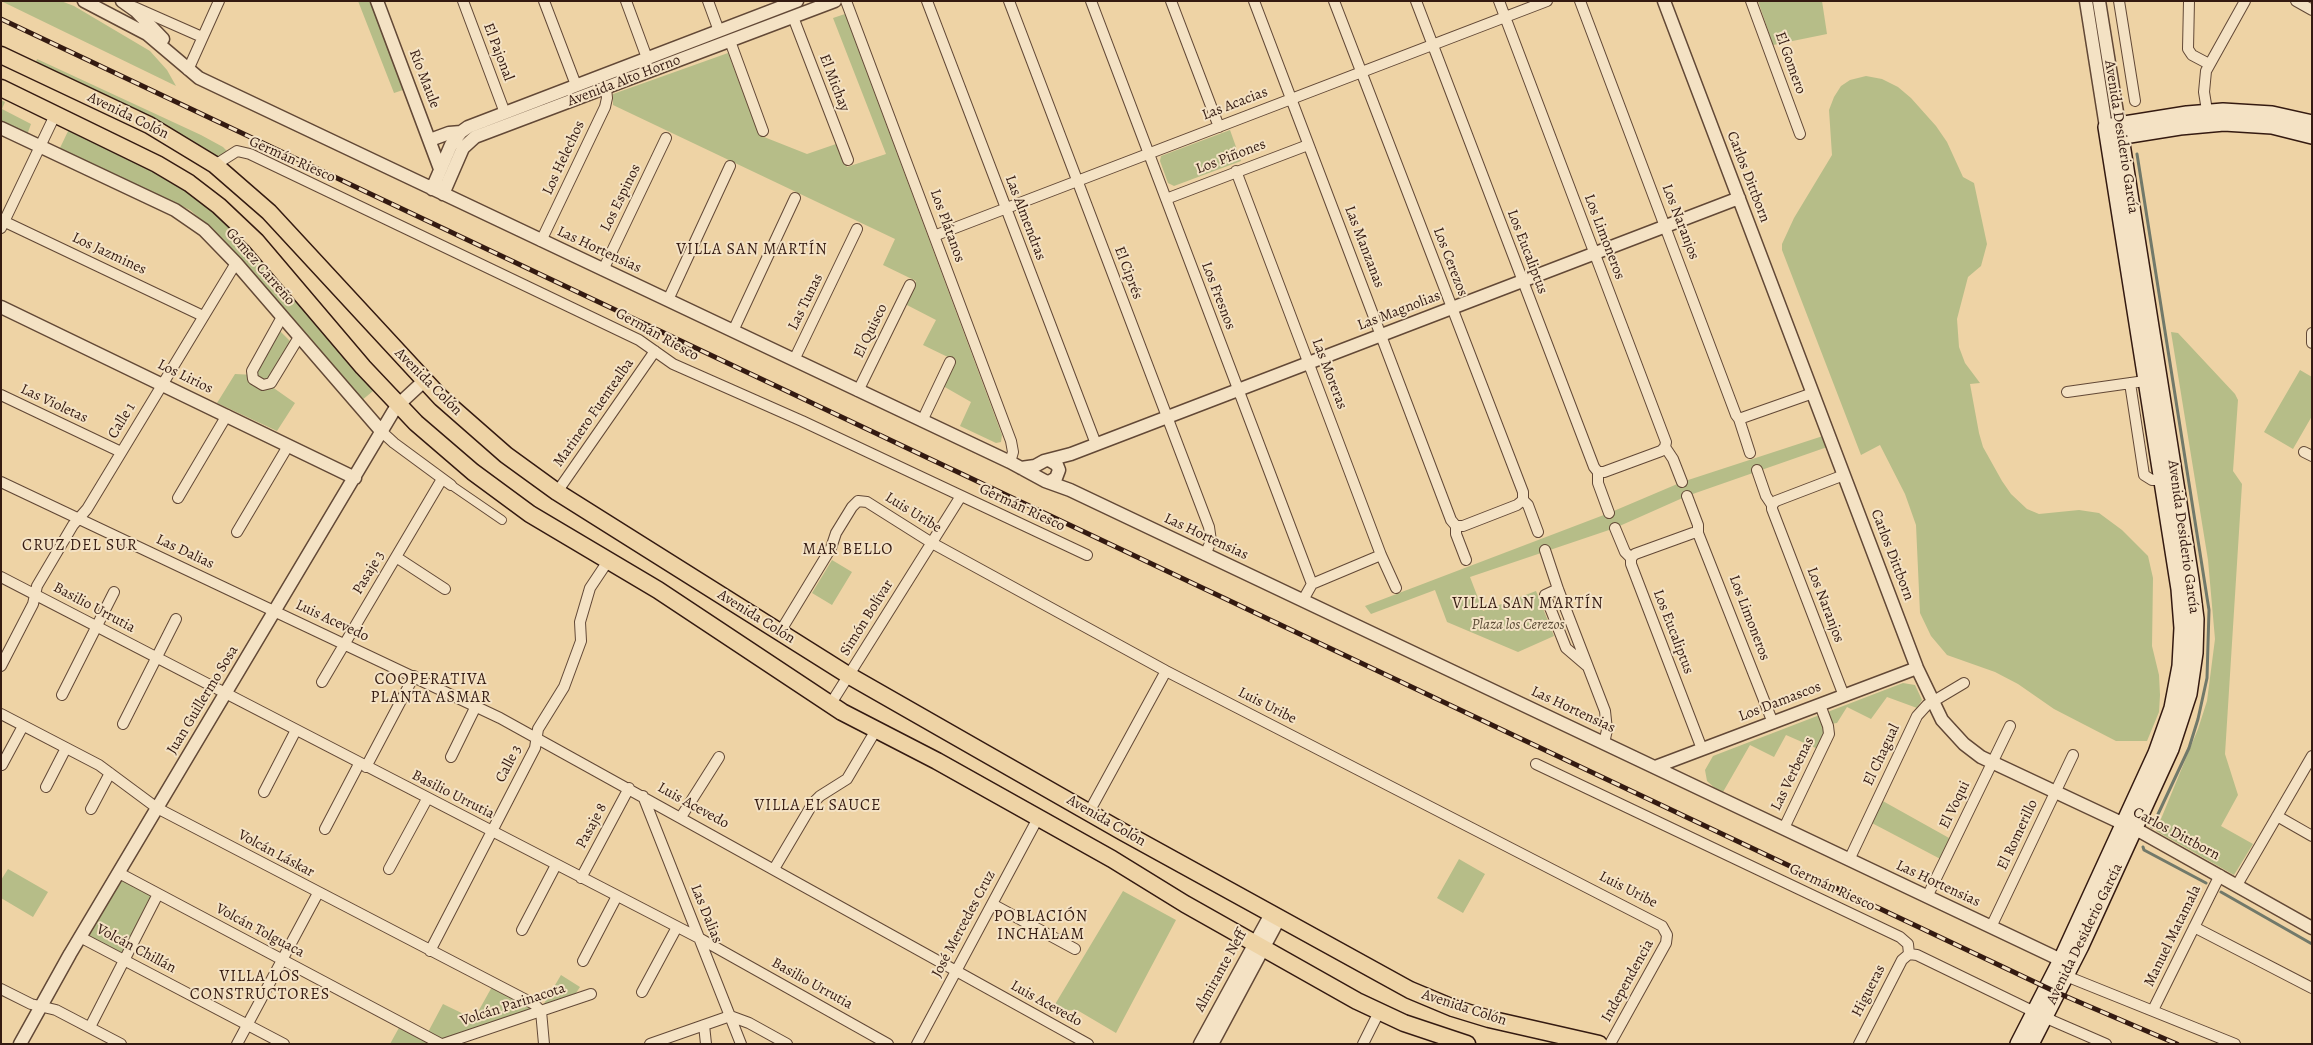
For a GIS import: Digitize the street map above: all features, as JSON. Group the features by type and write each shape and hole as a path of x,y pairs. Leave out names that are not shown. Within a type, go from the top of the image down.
{"main road":[{"name":"Avenida Colón","path":"1,55 149,125 215,165 254,198 284,228 424,381 481,434 557,492 848,675 1389,980 1431,999 1489,1019 1599,1044"},
{"name":"Avenida Colón","path":"1,88 157,164 189,183 219,206 256,241 362,367 398,405 440,445 494,488 552,527 658,590 830,705 1112,858 1259,947 1380,1012 1427,1032 1467,1044"},
{"path":"2114,132 2254,112 2312,123"},
{"path":"2208,118 2255,124 2312,136"},
{"name":"Avenida Desiderio García","path":"2018,1044 2066,976 2130,827 2156,753 2178,710 2182,628 2174,517 2114,132"},
{"name":"Avenida Desiderio García","path":"2031,1044 2040,1014 2061,960 2130,827"}],"street":[{"name":"Las Hortensias","path":"84,1 138,28 170,52 199,78 1015,465 1049,471 1070,490 2061,960"},
{"path":"188,70 219,1"},
{"name":"Río Maule","path":"377,1 440,169"},
{"name":"El Pajonal","path":"463,1 507,118"},
{"path":"544,1 576,85"},
{"path":"626,1 647,58"},
{"path":"708,1 719,31"},
{"name":"Avenida Alto Horno","path":"438,191 440,169 451,144 461,132 472,125 507,118 606,88 835,1"},
{"name":"Los Plátanos","path":"846,1 1013,444 1015,465"},
{"name":"Las Almendras","path":"927,1 1096,444"},
{"name":"El Ciprés","path":"1009,1 1210,532 1210,546 1205,555"},
{"name":"Los Fresnos","path":"1090,1 1312,584"},
{"path":"1171,1 1219,127"},
{"name":"Las Manzanas","path":"1254,1 1451,520 1456,526 1466,560"},
{"name":"Los Cerezos","path":"1334,1 1523,492 1523,500 1528,505 1538,532"},
{"name":"Los Eucaliptus","path":"1416,1 1522,281 1594,467 1598,472 1598,483 1609,513"},
{"name":"Los Limoneros","path":"1499,1 1666,442 1665,447 1673,459 1682,482"},
{"name":"Las Acacias","path":"935,237 1006,208 1547,1"},
{"name":"Los Naranjos","path":"1580,1 1739,419 1750,453"},
{"name":"Carlos Dittborn","path":"1664,1 1917,668 1942,720 1956,737 1972,751 2130,827 2220,875 2312,928"},
{"name":"El Gomero","path":"1751,1 1800,134"},
{"name":"Avenida Desiderio García","path":"2086,1 2114,132"},
{"name":"Avenida Desiderio García","path":"2099,1 2114,132"},
{"name":"Avenida Desiderio García","path":"2119,1 2135,100"},
{"path":"2188,1 2188,51 2209,64"},
{"path":"2208,118 2204,84 2209,64 2246,1"},
{"path":"2296,1 2312,10"},
{"name":"Avenida Alto Horno","path":"438,191 468,141 507,118 576,85 792,2"},
{"name":"Las Hortensias","path":"125,3 158,34 170,52"},
{"name":"Las Hortensias","path":"125,3 202,37"},
{"name":"El Michay","path":"793,17 848,160"},
{"path":"730,41 763,131"},
{"name":"Los Helechos","path":"541,240 605,107 607,98 606,88"},
{"path":"2,223 56,114"},
{"name":"Gómez Carreño","path":"1,128 185,216 212,237 382,432 394,443 452,485"},
{"path":"430,140 449,133 461,132"},
{"name":"Los Espinos","path":"604,270 666,138"},
{"name":"Los Piñones","path":"1166,199 1308,145"},
{"name":"Germán Riesco","path":"215,165 237,152 250,154 639,340 673,364 802,421 1088,555"},
{"path":"668,300 730,166"},
{"name":"Las Moreras","path":"1236,171 1381,555 1396,588"},
{"path":"733,331 796,198"},
{"name":"Las Magnolias","path":"1049,471 1071,454 1096,444 1739,198"},
{"name":"Los Jazmines","path":"2,223 203,316"},
{"name":"Las Tunas","path":"794,360 857,229"},
{"name":"Calle 1","path":"1,666 33,604 37,586 236,263"},
{"name":"El Quisco","path":"858,391 910,285"},
{"name":"Los Lirios","path":"1,307 354,478"},
{"path":"282,317 252,372 252,377 264,385 271,383 299,337"},
{"path":"2312,333 2312,343"},
{"name":"Marinero Fuentealba","path":"557,492 655,351"},
{"path":"922,421 950,362"},
{"path":"2067,392 2153,379"},
{"name":"Juan Guillermo Sosa","path":"20,1044 80,937 398,405 424,381"},
{"path":"2130,383 2144,475 2152,480 2169,480"},
{"path":"1739,419 1813,393"},
{"name":"Las Violetas","path":"1,395 121,452"},
{"path":"178,498 227,415"},
{"path":"237,532 288,446"},
{"path":"1598,472 1604,472 1661,451 1665,447"},
{"name":"Los Naranjos","path":"1757,470 1844,696"},
{"path":"1772,505 1776,501 1844,475"},
{"name":"Pasaje 3","path":"322,682 442,479"},
{"name":"Las Dalias","path":"1,482 275,611"},
{"path":"452,485 502,520"},
{"name":"Simón Bolívar","path":"830,705 961,496"},
{"name":"Los Limoneros","path":"1687,496 1698,525 1698,533 1702,537 1773,723"},
{"path":"1456,526 1463,526 1517,505 1523,500"},
{"name":"Luis Uribe","path":"780,632 831,548 836,533 852,507 858,501 867,502 932,543 1166,671 1656,922 1667,932"},
{"name":"Los Eucaliptus","path":"1615,528 1625,552 1631,558 1630,564 1702,749"},
{"path":"1631,558 1635,554 1693,533 1698,533"},
{"path":"1546,550 1558,589 1607,717 1604,743"},
{"path":"1303,600 1312,584 1381,555"},
{"path":"396,557 445,589"},
{"name":"Calle 3","path":"430,950 535,748 538,729 564,687 581,641 580,622 590,588 608,560"},
{"name":"Basilio Urrutia","path":"1,577 699,938 888,1044"},
{"path":"62,695 94,636 96,626 114,592"},
{"name":"Luis Acevedo","path":"275,611 536,736 1088,1044"},
{"path":"123,724 176,619"},
{"name":"Los Damascos","path":"1654,767 1917,668"},
{"path":"1089,812 1166,671"},
{"path":"325,829 414,676"},
{"name":"El Chagual","path":"1849,860 1917,716 1932,702 1964,683"},
{"name":"Las Verbenas","path":"1784,828 1828,736 1828,726 1820,705"},
{"path":"451,757 476,706"},
{"name":"Volcán Láskar","path":"1,714 110,773 157,808 534,1004 541,1011"},
{"path":"2,765 23,726"},
{"name":"El Voqui","path":"1927,897 2010,726"},
{"path":"264,792 296,730"},
{"path":"774,869 813,804 820,796 847,779 876,730"},
{"path":"46,787 66,748"},
{"name":"El Romerillo","path":"1991,927 2073,755"},
{"path":"2237,885 2312,757"},
{"path":"681,817 719,758"},
{"name":"Germán Riesco","path":"1536,764 1900,936 1908,944 1909,954"},
{"path":"91,809 110,773"},
{"name":"Pasaje 8","path":"581,878 629,788"},
{"name":"Las Dalias","path":"643,796 741,1044"},
{"path":"389,869 427,799"},
{"path":"2277,816 2312,836"},
{"name":"José Mercedes Cruz","path":"917,1044 1038,818"},
{"path":"522,930 556,865"},
{"name":"Volcán Tolguaca","path":"118,873 442,1044"},
{"name":"Manuel Matamala","path":"2153,1010 2220,875"},
{"path":"238,1044 318,893"},
{"path":"90,1027 158,894"},
{"path":"583,961 617,896"},
{"path":"992,904 1075,950"},
{"name":"Almirante Neff","path":"1212,1044 1275,916"},
{"path":"642,992 677,927"},
{"path":"2194,927 2312,988"},
{"name":"Independencia","path":"1610,1044 1664,948 1667,932"},
{"name":"Volcán Chillán","path":"80,937 284,1044"},
{"name":"Almirante Neff","path":"1200,1044 1259,947"},
{"path":"1909,954 1917,955 2106,1044"},
{"name":"Higueras","path":"1860,1044 1902,960 1909,954"},
{"path":"2066,976 2235,1044"},
{"path":"1,989 31,1004 56,1010 121,1044"},
{"name":"Volcán Parinacota","path":"442,1044 592,994"},
{"path":"541,1011 544,1044"},
{"path":"1363,1044 1380,1012"},
{"path":"650,1044 730,1016 787,1044"},
{"path":"704,1025 706,1044"}],"green space":[{"path":"1,1 61,1 74,6 150,51 167,70 176,86"},
{"path":"358,1 370,1 403,90 394,93"},
{"path":"1758,1 1822,1 1827,34 1773,45"},
{"path":"845,14 1002,435 1001,442 996,443 960,426 971,402 943,386 956,361 923,345 936,320 905,304 916,281 883,265 895,239 613,105 613,94 728,53 759,135 807,154 836,144 847,167 886,154 833,18"},
{"path":"37,59 201,135 223,147 228,152 215,159 35,65"},
{"path":"1866,76 1882,79 1898,87 1911,98 1936,126 1947,142 1963,177 1974,183 1987,244 1981,266 1968,277 1957,319 1959,347 1965,363 1980,383 1970,384 1979,433 1983,447 2002,481 2011,494 2027,509 2039,514 2079,510 2099,513 2122,530 2148,556 2153,578 2152,646 2159,675 2160,695 2159,712 2147,741 2116,741 2054,709 2018,684 1995,672 1947,655 1931,636 1920,613 1916,525 1905,494 1880,445 1861,455 1782,250 1782,244 1794,218 1832,155 1829,110 1834,97 1841,86 1850,80"},
{"path":"1,100 5,102 2,109 31,124 27,135 1,122"},
{"path":"70,127 172,179 220,213 241,234 373,391 361,401 223,239 190,210 59,150"},
{"path":"1230,130 1241,161 1174,186 1168,183 1160,161 1161,156"},
{"path":"280,331 291,342 268,384 295,403 277,431 217,403 235,374 255,375"},
{"path":"2171,332 2178,333 2235,394 2238,400 2233,471 2242,484 2225,754 2238,795 2221,826 2253,844 2234,875 2156,831 2198,729 2207,701 2215,639 2208,560"},
{"path":"2300,370 2312,377 2312,416 2293,449 2264,432"},
{"name":"Plaza los Cerezos","path":"1829,434 1833,445 1687,496 1615,528 1470,577 1483,611 1536,591 1554,636 1518,652 1447,622 1435,590 1371,614 1365,606 1609,513 1682,482"},
{"path":"832,560 852,572 832,605 812,593"},
{"path":"1903,683 1915,685 1922,700 1917,708 1887,697 1871,719 1847,707 1837,723 1830,724 1818,749 1786,735 1774,757 1750,745 1723,792 1718,791 1707,781 1705,770 1713,756"},
{"path":"1881,800 1958,843 1948,863 1870,822"},
{"path":"1459,859 1485,874 1463,913 1437,898"},
{"path":"8,869 48,892 33,917 1,898 1,880"},
{"path":"120,876 155,895 123,957 83,936"},
{"path":"1123,891 1176,920 1116,1033 1077,1010 1051,1011"},
{"path":"561,975 580,987 572,999 542,1007"},
{"path":"493,985 536,1009 443,1042 427,1034 443,1004 474,1019"},
{"path":"401,1024 438,1044 390,1044"}],"waterway":[{"path":"2137,154 2209,610 2207,678 2198,719 2189,748 2152,827"},
{"path":"2143,847 2144,850 2206,883"},
{"path":"2221,892 2312,944"}],"railway":[{"path":"1,19 2058,993 2177,1044"}],"district":[{"name":"VILLA SAN MARTÍN","path":"752,250"},
{"name":"CRUZ DEL SUR","path":"80,546"},
{"name":"MAR BELLO","path":"848,550"},
{"name":"VILLA SAN MARTÍN","path":"1528,604"},
{"name":"COOPERATIVA PLANTA ASMAR","path":"431,689"},
{"name":"VILLA EL SAUCE","path":"818,806"},
{"name":"POBLACIÓN INCHALAM","path":"1041,926"},
{"name":"VILLA LOS CONSTRUCTORES","path":"260,986"}]}
